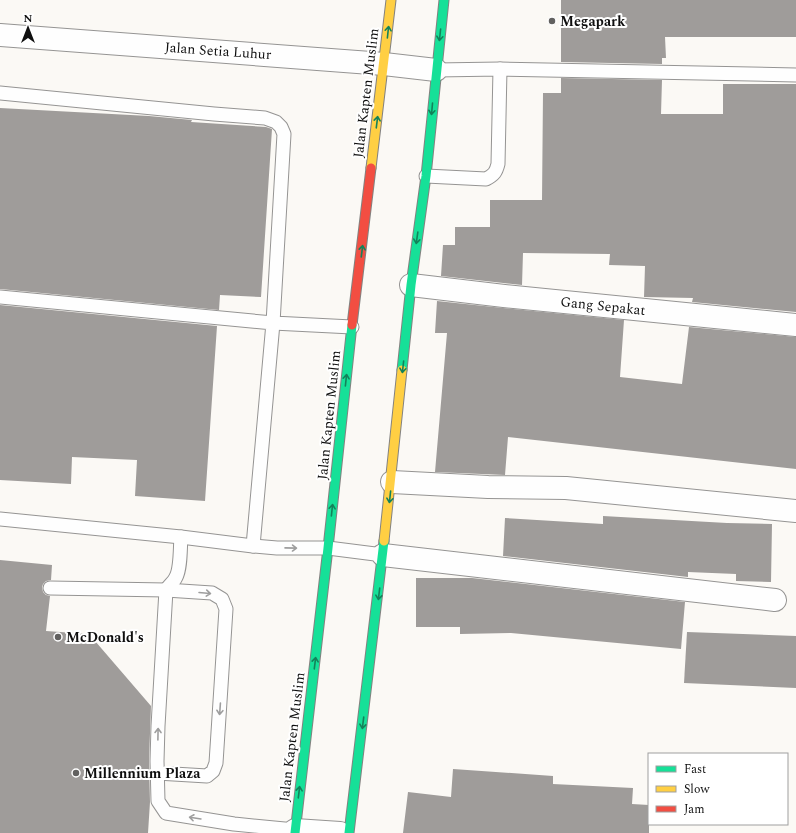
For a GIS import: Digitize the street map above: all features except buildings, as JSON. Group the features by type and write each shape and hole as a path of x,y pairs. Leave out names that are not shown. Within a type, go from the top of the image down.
{"main road":[{"name":"Jalan Kapten Muslim","path":"295,832 352,327 391,0"},
{"path":"349,833 384,555 411,285 426,176 444,0"}],"street":[{"name":"Jalan Setia Luhur","path":"0,35 384,64 436,70"},
{"name":"Gang Sepakat","path":"411,285 504,296 796,325"},
{"path":"392,482 488,487 566,488 796,511"},
{"path":"384,555 775,600"},
{"path":"295,832 340,833"}],"lane":[{"path":"436,70 500,69 796,75"},
{"path":"426,176 486,178 493,176 498,164 500,69"},
{"path":"0,93 265,118 276,122 281,127 284,134 273,323 253,546"},
{"path":"0,297 273,323 352,327"},
{"path":"0,519 181,537 253,546 277,548 328,548 384,555"},
{"path":"181,537 178,572 176,579 166,590 158,726 158,801 166,813 295,832"},
{"path":"50,588 166,590 212,593 222,599 226,609 216,763 213,771 207,776 157,773"}],"traffic: fast":[{"path":"402,370 411,285 426,176 444,0"},
{"path":"295,833 352,325"},
{"path":"349,833 384,541"}],"traffic: slow":[{"path":"371,168 391,0"},
{"path":"384,541 402,370"}],"traffic: jam":[{"path":"352,325 371,168"}],"place":[{"name":"Megapark","path":"552,21"},
{"name":"McDonald's","path":"58,637"},
{"name":"Millennium Plaza","path":"76,773"}]}
